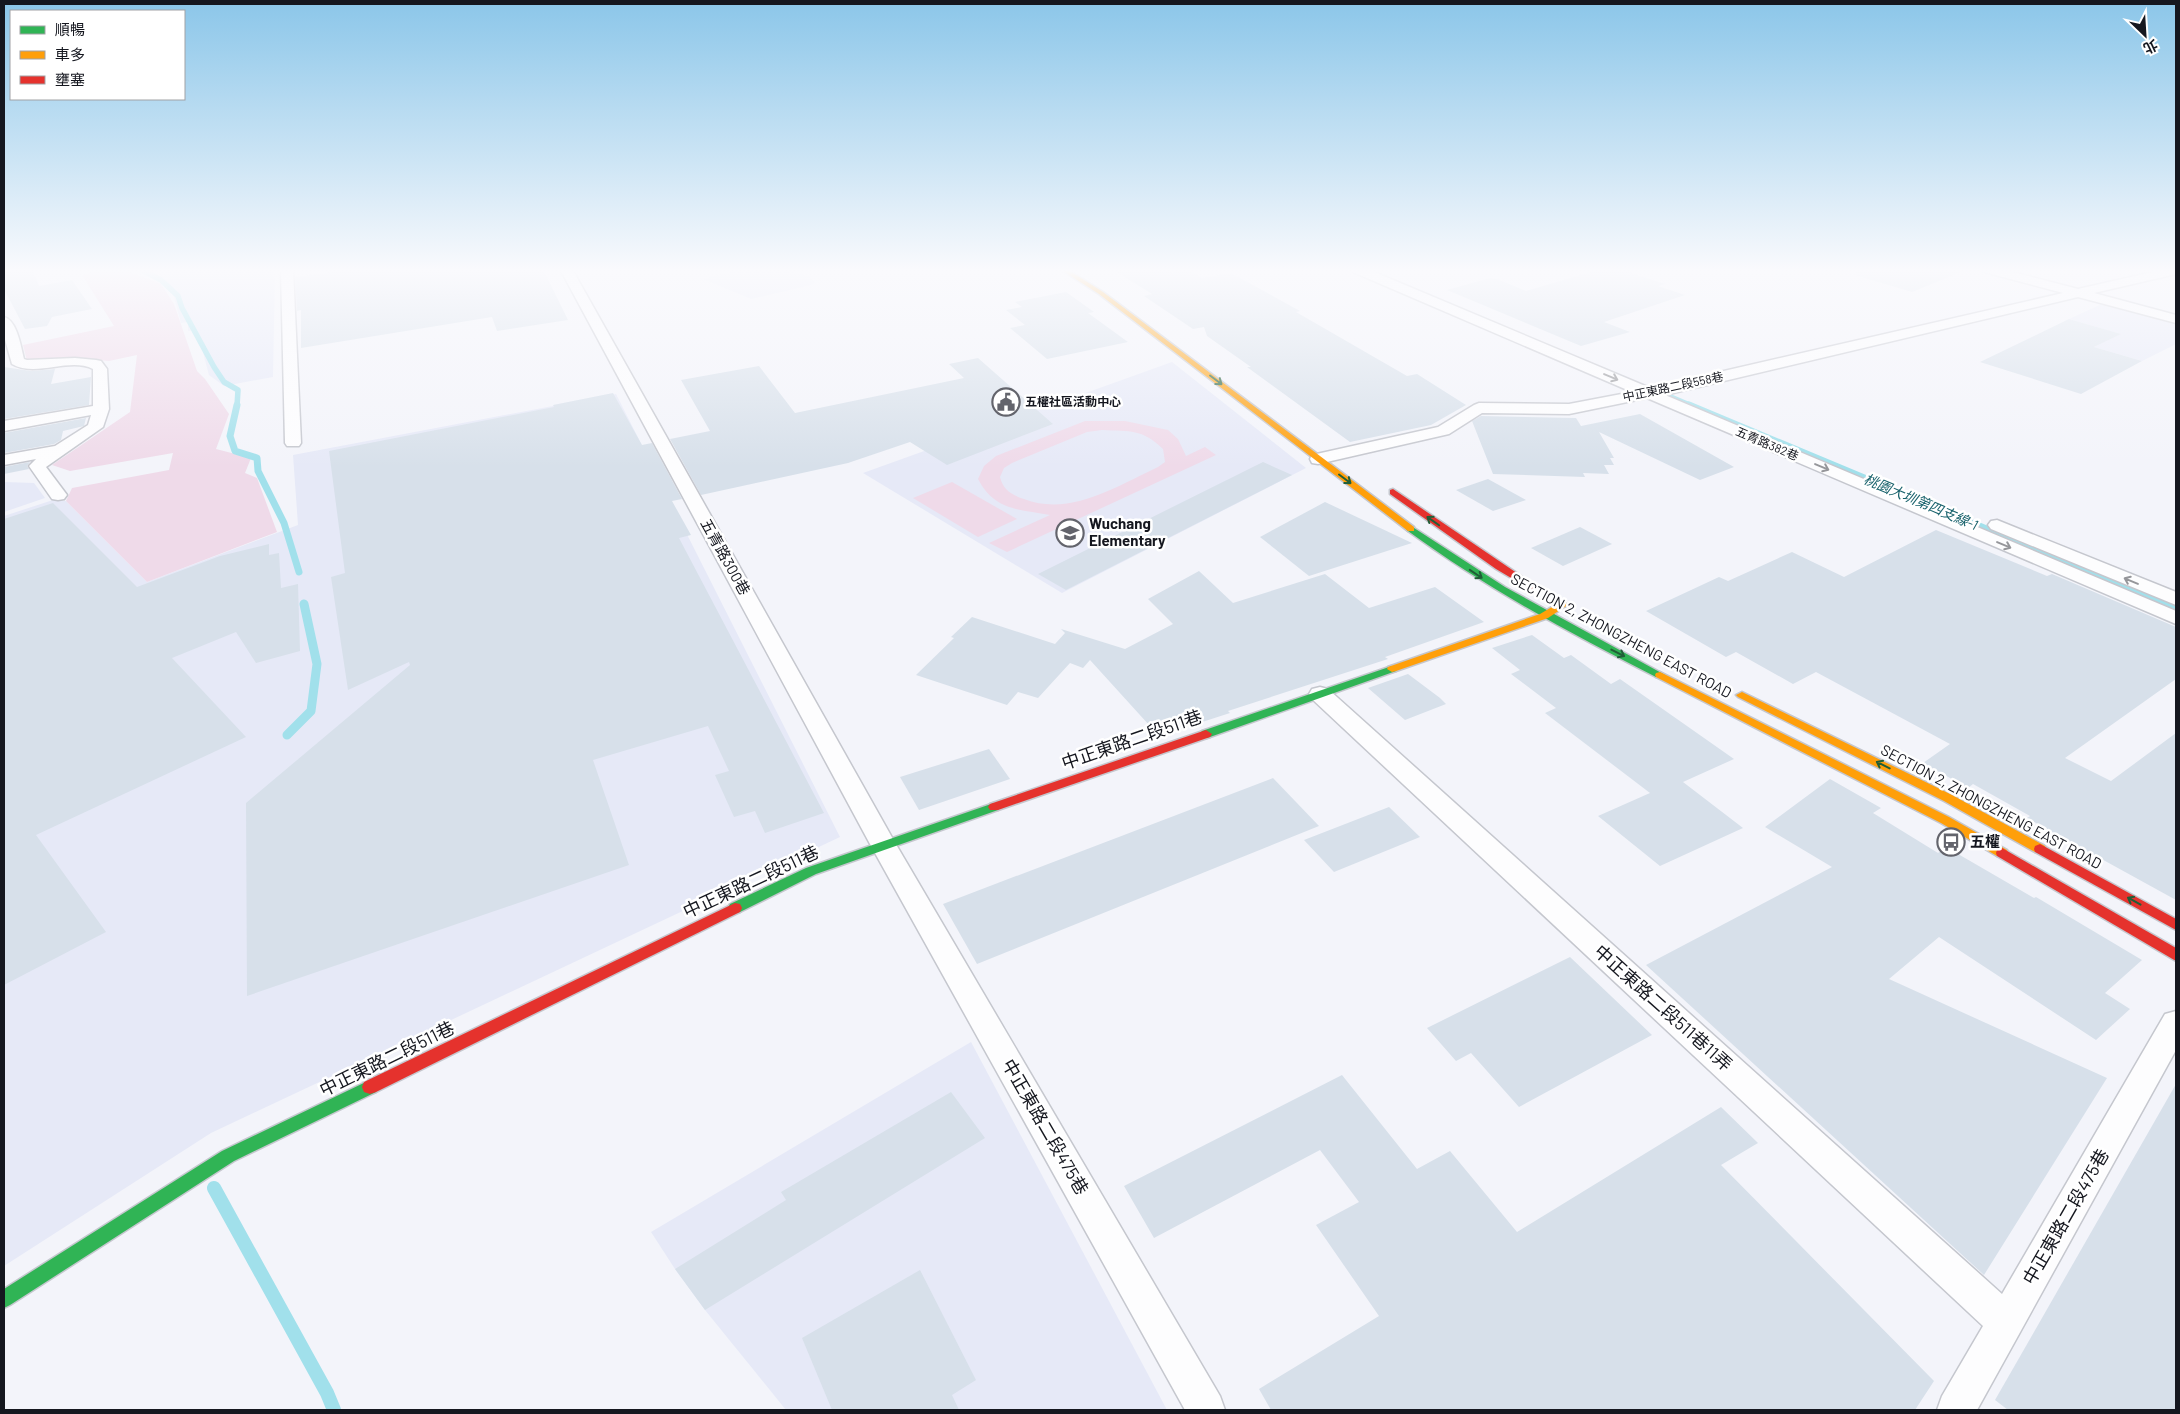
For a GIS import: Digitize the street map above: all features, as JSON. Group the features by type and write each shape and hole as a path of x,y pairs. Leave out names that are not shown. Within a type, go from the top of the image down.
{"main road":[{"name":"SECTION 2, ZHONGZHENG EAST ROAD","path":"1156,335 1419,535 1488,582 1544,616 1944,820 2176,955"},
{"path":"1324,443 1355,466"},
{"name":"SECTION 2, ZHONGZHENG EAST ROAD","path":"1386,487 1499,567 1538,590"},
{"name":"中正東路二段511巷","path":"4,1299 228,1156 811,871 884,844 1544,616 1562,604"},
{"name":"SECTION 2, ZHONGZHENG EAST ROAD","path":"1729,688 1948,798 2176,925"}],"street":[{"path":"10,335 17,361 24,365 75,362 96,364 100,369 101,409 95,427 37,466 58,495"},
{"path":"289,335 293,442"},
{"name":"五青路300巷","path":"602,335 884,844"},
{"name":"五青路382巷","path":"1512,335 2176,618"},
{"name":"五青路382巷","path":"1539,335 2176,599"},
{"name":"中正東路二段558巷","path":"1318,459 1443,431 1479,408 1569,408 1670,389 1903,335"},
{"path":"4,426 101,409"},
{"path":"4,460 63,449"},
{"name":"中正東路二段511巷11弄","path":"1320,694 2006,1322"},
{"name":"中正東路二段475巷","path":"884,844 1206,1410"},
{"name":"中正東路二段475巷","path":"1956,1410 2176,1023"}],"shaded area":[{"path":"71,335 185,335 197,371 205,379 229,414 216,449 251,458 245,473 257,478 277,532 147,582 66,501 72,488 169,470 173,453 70,471 52,465 130,412 137,355 109,361 85,359 27,361 23,345"},
{"path":"198,335 274,335 273,377 224,386 209,375"},
{"path":"2118,335 2176,335 2176,344 2142,361 2094,347"},
{"name":"Wuchang Elementary","path":"1172,362 1306,468 1062,593 863,473"},
{"path":"616,394 840,837 211,1133 4,1266 4,516 53,500 66,501 147,582 298,525 293,455"},
{"path":"1085,421 1125,421 1168,430 1178,439 1186,456 1205,447 1216,455 1007,552 989,543 1050,515 1009,507 992,497 978,479 984,466 996,456","holes":["1102,430 1135,432 1148,437 1163,449 1165,462 1110,490 1076,502 1041,504 1012,494 1001,482 1000,477 1004,468 1012,463 1087,432"]},
{"path":"4,482 34,483 45,498 4,512"},
{"path":"952,482 1017,519 978,537 913,498"},
{"path":"971,1042 1167,1410 786,1410 705,1310 651,1232"}],"building":[{"path":"301,335 381,335 301,348"},
{"path":"1018,335 1118,335 1128,342 1047,359"},
{"path":"1336,335 1407,376 1417,374 1466,405 1431,425 1350,442 1207,336"},
{"path":"1555,335 1620,335 1581,346"},
{"path":"2036,335 2119,335 2094,347 2142,361 2081,394 1980,362"},
{"path":"978,358 1053,424 947,465 910,442 848,463 701,495 670,439 710,431 681,380 759,366 795,413 964,378 949,364"},
{"path":"4,367 31,371 55,369 51,384 91,377 89,405 4,419"},
{"path":"613,393 642,445 652,443 682,499 672,501 691,535 679,538 824,813 765,833 755,811 734,817 715,775 729,771 708,726 593,760 629,865 247,996 246,803 410,665 409,662 348,690 331,577 345,573 329,451 554,407 553,405"},
{"path":"1640,414 1734,467 1700,480 1599,432 1614,458 1610,458 1614,465 1604,465 1609,474 1583,473 1585,477 1493,474 1472,421 1481,416 1576,418 1581,426"},
{"path":"86,418 84,426 63,431 61,440 54,444 4,453 4,433"},
{"path":"30,462 27,466 29,469 4,474 4,467"},
{"path":"1263,462 1292,475 1066,590 1038,574"},
{"path":"1488,479 1526,500 1493,511 1456,490"},
{"path":"1325,502 1412,543 1309,576 1260,537"},
{"path":"53,503 137,587 220,556 269,544 269,555 279,553 281,588 298,584 300,651 256,663 236,632 172,658 246,737 36,835 106,932 4,985 4,519"},
{"path":"1580,527 1612,544 1563,566 1531,548"},
{"path":"1936,530 2047,576 2052,574 2176,627 2176,679 2065,758 2111,781 2176,733 2176,900 2027,818 2030,816 1973,784 1968,788 1923,763 1950,744 1816,672 1793,684 1736,652 1726,657 1646,611 1719,577 1728,581 1792,552 1844,577"},
{"path":"1199,571 1233,603 1325,574 1369,608 1435,587 1484,622 1385,657 1388,659 1228,711 1230,713 1159,736 1090,660 1083,668 1070,663 1038,698 1018,692 1007,705 916,675 954,638 951,637 972,617 1055,644 1065,633 1061,629 1125,649 1173,624 1148,599"},
{"path":"1532,635 1564,658 1571,655 1611,684 1620,679 1734,759 1683,782 1743,828 1660,866 1598,816 1650,793 1545,713 1556,708 1511,674 1520,670 1492,648"},
{"path":"1408,674 1446,704 1405,720 1368,688"},
{"path":"989,749 1010,779 919,810 900,777"},
{"path":"1273,778 1319,826 977,964 943,904"},
{"path":"1830,779 1881,808 1873,813 1938,853 1946,847 2034,898 2036,897 2142,960 2105,993 2130,1009 2096,1040 1939,937 1889,979 2107,1078 1984,1275 1646,965 1832,867 1765,827"},
{"path":"1389,807 1420,837 1334,872 1304,840"},
{"path":"1570,957 1652,1035 1519,1107 1471,1053 1456,1061 1427,1028"},
{"path":"1342,1075 1417,1169 1450,1151 1517,1232 1721,1107 1758,1143 1721,1165 1934,1381 1915,1410 1271,1410 1259,1389 1379,1316 1316,1225 1359,1202 1320,1150 1154,1238 1124,1186"},
{"path":"2176,1084 2176,1410 2008,1410 1995,1400"},
{"path":"951,1092 985,1138 705,1310 675,1269 786,1200 781,1192"},
{"path":"920,1270 976,1380 952,1395 959,1410 832,1410 802,1338"}],"waterway":[{"path":"197,335 224,382 238,390 237,406"},
{"name":"桃園大圳第四支線-1","path":"1666,395 1692,406"},
{"path":"237,405 230,436 235,451 257,458 258,471 284,523 299,572"},
{"name":"桃園大圳第四支線-1","path":"1689,405 2104,578"},
{"name":"桃園大圳第四支線-1","path":"2101,577 2176,608"},
{"path":"287,735 311,711 317,664 304,604"},
{"path":"214,1188 327,1393 334,1410"}],"traffic: fast":[{"path":"1411,529 1501,590 1660,675"},
{"path":"1206,734 1392,669"},
{"path":"735,908 811,871 994,807"},
{"path":"4,1299 228,1156 370,1087"}],"traffic: slow":[{"path":"1156,335 1411,529"},
{"path":"1392,669 1544,616 1562,604"},
{"path":"1660,675 1945,820 2002,853"},
{"path":"1742,695 1948,798 2040,849"}],"traffic: jam":[{"path":"1393,492 1499,567 1531,586"},
{"path":"994,807 1206,734"},
{"path":"2040,849 2176,925"},
{"path":"2002,853 2176,955"},
{"path":"370,1087 735,908"}],"place":[{"name":"五權社區活動中心","path":"1006,402"},
{"name":"Wuchang Elementary","path":"1070,533"},
{"name":"五權","path":"1951,842"}]}
